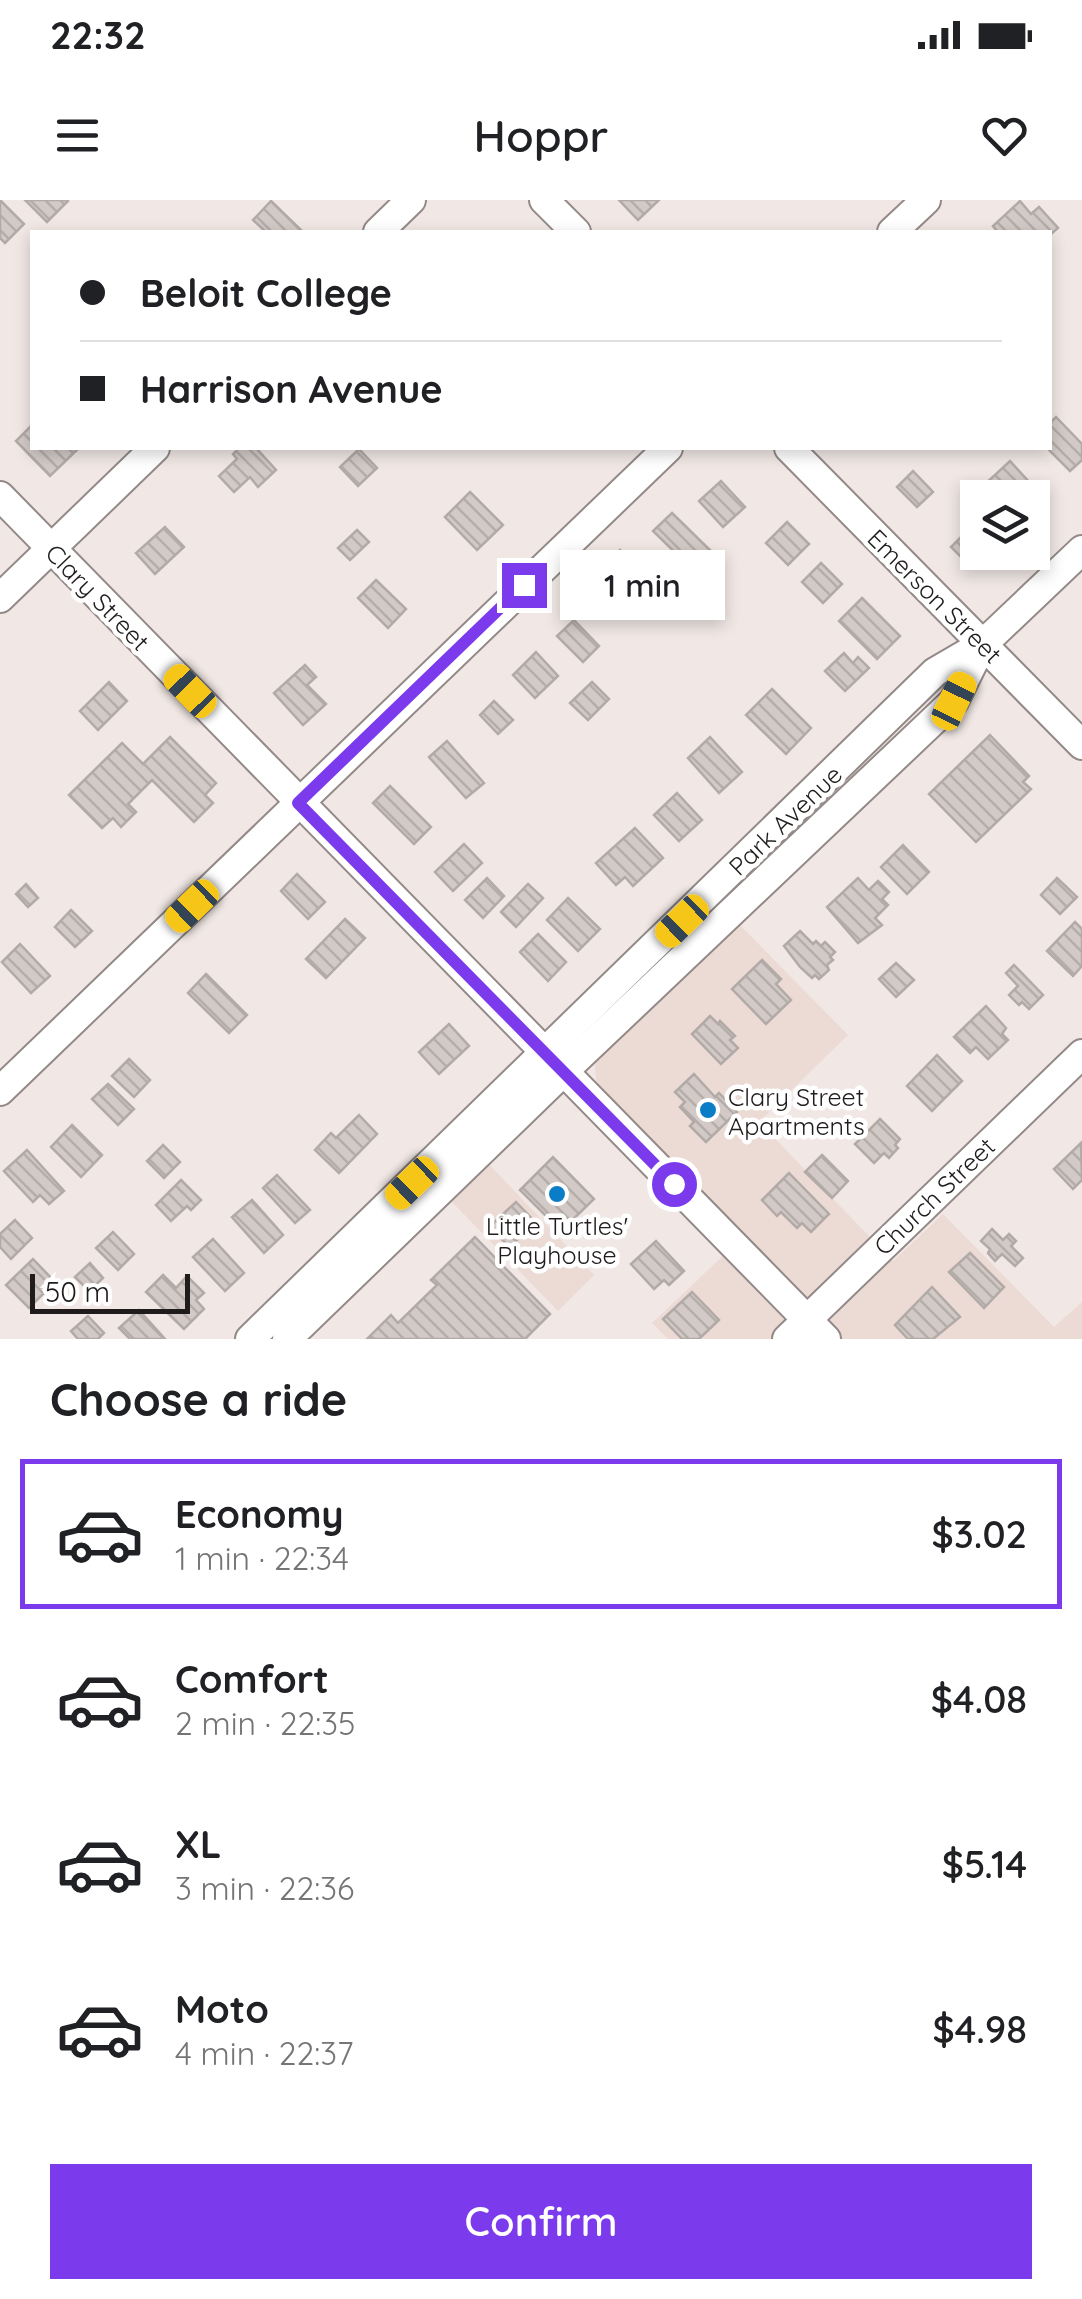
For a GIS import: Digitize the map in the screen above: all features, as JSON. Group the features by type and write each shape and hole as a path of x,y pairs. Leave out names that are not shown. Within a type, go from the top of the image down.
{"street":[{"path":"380,230 412,200"},
{"path":"544,200 574,230"},
{"path":"894,230 926,200"},
{"path":"0,598 153,450"},
{"path":"0,1091 666,450"},
{"name":"Emerson Street","path":"791,450 1082,745"},
{"name":"Clary Street","path":"0,496 555,1063 807,1332"},
{"name":"Park Avenue","path":"250,1339 954,701 982,644 1082,550"},
{"name":"Church Street","path":"807,1332 1082,1054"},
{"name":"Park Avenue","path":"288,1339 555,1063"}],"shaded area":[{"path":"738,923 848,1035 759,1122 893,1261 943,1214 1054,1327 1082,1302 1082,1339 668,1339 652,1323 744,1236 608,1097 596,1080 595,1065 599,1056"},
{"path":"488,1163 594,1275 558,1311 450,1200"}],"building":[{"path":"0,200 24,224 5,243 0,238"},
{"path":"25,200 67,200 68,201 47,222"},
{"path":"619,200 659,200 638,220"},
{"path":"271,201 301,230 264,230 253,220"},
{"path":"1020,201 1031,214 1039,207 1058,228 1052,233 1052,230 996,230 993,226"},
{"path":"1056,417 1082,444 1082,460 1070,471 1049,450 1052,421"},
{"path":"30,427 30,450 77,450 50,476 16,441"},
{"path":"237,450 258,450 276,470 258,487 250,477 234,492 219,476 237,459 233,454"},
{"path":"360,450 377,468 358,486 340,467"},
{"path":"1010,461 1027,480 989,480"},
{"path":"913,471 933,492 917,507 897,487"},
{"path":"721,481 745,507 723,527 699,501"},
{"path":"470,492 503,525 477,550 445,517"},
{"path":"672,513 712,552 694,571 653,531"},
{"path":"787,522 809,544 788,565 766,543"},
{"path":"165,527 184,547 155,574 136,553"},
{"path":"357,530 369,542 350,560 338,548"},
{"path":"960,538 960,556 951,547"},
{"path":"620,550 659,592 637,612 608,580 613,576 603,565"},
{"path":"821,563 842,584 823,603 802,582"},
{"path":"376,580 406,609 388,628 358,598"},
{"path":"862,598 900,636 877,659 839,621"},
{"path":"574,620 599,646 583,662 557,636"},
{"path":"536,652 558,676 535,698 513,675"},
{"path":"844,653 853,663 858,657 869,668 845,691 825,671"},
{"path":"305,665 316,677 307,685 326,704 303,725 274,693"},
{"path":"109,682 127,701 98,730 80,711"},
{"path":"592,682 609,699 588,720 570,703"},
{"path":"772,689 811,728 786,754 746,715"},
{"path":"494,701 513,720 498,734 480,715"},
{"path":"990,735 1029,776 1023,782 1031,789 976,842 929,794"},
{"path":"170,737 216,783 205,795 213,803 194,822 152,780 128,804 136,812 121,827 113,818 102,828 69,795 122,743 143,764"},
{"path":"710,737 742,772 719,793 688,758"},
{"path":"447,741 484,783 466,798 429,757"},
{"path":"390,786 431,827 414,844 373,803"},
{"path":"677,793 702,820 679,841 654,815"},
{"path":"635,828 663,858 633,886 625,877 616,885 596,863"},
{"path":"464,844 482,863 453,891 435,872"},
{"path":"903,845 929,872 907,894 881,867"},
{"path":"297,874 325,902 308,919 281,891"},
{"path":"487,878 504,896 483,918 465,900"},
{"path":"858,878 869,890 878,881 889,892 882,899 888,905 875,918 882,925 858,943 827,907"},
{"path":"1057,878 1077,897 1060,914 1041,895"},
{"path":"26,884 38,898 28,907 16,894"},
{"path":"528,884 543,898 516,927 501,912"},
{"path":"568,898 600,929 578,951 547,920"},
{"path":"71,910 92,931 75,947 55,927"},
{"path":"345,919 365,938 326,978 306,959"},
{"path":"1075,922 1082,929 1082,966 1073,976 1047,951"},
{"path":"800,931 813,944 816,941 821,946 825,942 835,952 827,965 829,970 819,979 800,967 784,946"},
{"path":"538,934 566,962 548,981 520,952"},
{"path":"20,944 50,976 31,993 2,962"},
{"path":"762,960 781,979 776,984 791,1000 766,1024 732,989"},
{"path":"896,963 914,980 896,997 879,979"},
{"path":"1014,965 1043,995 1029,1009 1009,995 1018,986 1006,973"},
{"path":"206,974 247,1015 229,1033 188,993"},
{"path":"986,1006 1006,1028 1002,1034 1008,1040 988,1059 976,1047 970,1053 954,1037"},
{"path":"710,1016 735,1036 730,1040 738,1048 721,1064 692,1034"},
{"path":"449,1024 469,1046 439,1074 419,1052"},
{"path":"937,1055 962,1081 932,1111 907,1086"},
{"path":"129,1059 150,1080 134,1097 112,1076"},
{"name":"Clary Street Apartments","path":"694,1074 715,1097 719,1093 737,1112 706,1142 690,1126 694,1122 680,1107 685,1102 675,1092"},
{"path":"108,1084 134,1109 118,1125 92,1099"},
{"path":"359,1115 377,1134 339,1173 315,1150 331,1133 336,1138"},
{"path":"880,1119 900,1139 889,1158 884,1153 874,1163 855,1144"},
{"path":"72,1125 102,1155 81,1177 51,1147"},
{"path":"1081,1143 1082,1180 1073,1189 1054,1169"},
{"path":"163,1145 180,1162 164,1178 147,1161"},
{"path":"27,1150 64,1191 49,1204 40,1195 33,1202 4,1171"},
{"path":"822,1155 848,1181 832,1198 805,1172"},
{"name":"Little Turtles' Playhouse","path":"553,1157 594,1199 561,1231 520,1190"},
{"name":"Clary Street Apartments","path":"789,1173 829,1214 811,1232 802,1223 797,1228 781,1212 777,1216 762,1200"},
{"path":"277,1175 310,1210 295,1223 263,1188"},
{"path":"181,1180 201,1200 191,1210 187,1206 171,1221 156,1205"},
{"path":"252,1200 283,1235 264,1253 232,1217"},
{"path":"516,1202 536,1223 509,1247 490,1226"},
{"path":"15,1220 32,1238 11,1259 0,1247 0,1234"},
{"path":"992,1229 1003,1240 1009,1234 1016,1241 1011,1246 1023,1258 1015,1266 1002,1254 995,1261 988,1253 990,1249 981,1241"},
{"path":"113,1232 134,1254 118,1270 96,1248"},
{"path":"475,1237 550,1314 525,1339 367,1339 391,1315 398,1323 437,1285 431,1280"},
{"path":"213,1239 244,1273 225,1291 193,1257"},
{"path":"656,1241 684,1271 669,1285 664,1280 654,1289 631,1264"},
{"path":"970,1253 1004,1287 984,1308 949,1272"},
{"path":"33,1259 55,1282 29,1308 6,1285"},
{"path":"90,1263 103,1278 89,1291 75,1277"},
{"path":"163,1275 176,1288 187,1276 204,1293 196,1300 204,1309 184,1329 146,1292"},
{"path":"932,1287 960,1317 933,1339 908,1339 895,1325"},
{"path":"692,1292 719,1320 699,1339 682,1339 663,1319"},
{"path":"139,1310 165,1339 130,1339 119,1328"},
{"path":"88,1316 104,1333 98,1339 78,1339 71,1331"}],"place":[{"name":"Clary Street Apartments","path":"708,1110"},
{"name":"Little Turtles' Playhouse","path":"557,1194"}],"route":[{"path":"524,585 298,803 674,1184"}]}
